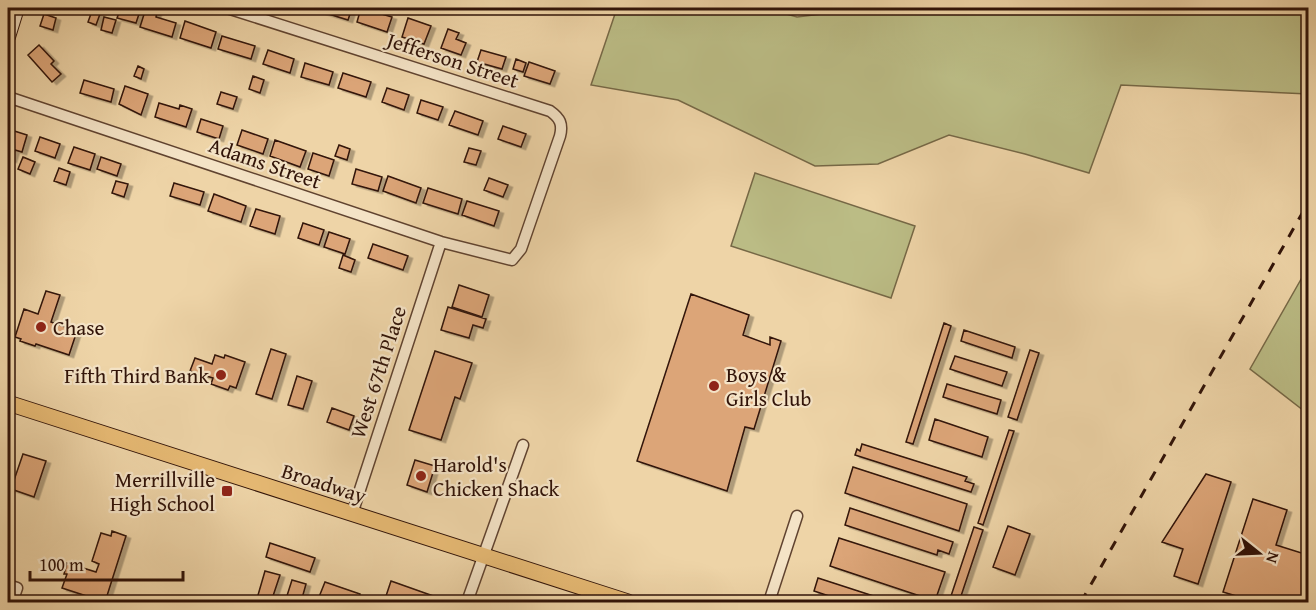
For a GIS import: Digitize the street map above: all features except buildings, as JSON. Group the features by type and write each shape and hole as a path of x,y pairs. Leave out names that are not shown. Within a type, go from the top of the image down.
{"main road":[{"name":"Broadway","path":"8,403 628,603"}],"street":[{"path":"8,37 17,8"},
{"name":"Jefferson Street","path":"227,8 549,111 561,121 562,129 521,249 512,260"},
{"name":"Adams Street","path":"8,97 441,242 512,260"},
{"name":"West 67th Place","path":"352,514 441,242"},
{"path":"467,603 482,555 523,445"},
{"path":"769,603 797,516"},
{"path":"12,586 12,603"}],"green space":[{"path":"617,8 765,8 797,17 871,8 1308,8 1308,94 1121,85 1089,173 949,135 878,164 815,166 678,100 591,85"},
{"path":"755,173 915,226 891,298 731,246"},
{"path":"1308,267 1308,414 1250,369"}],"railway":[{"path":"1081,602 1308,203"}],"place":[{"name":"Chase","path":"41,327"},
{"name":"Fifth Third Bank","path":"221,375"},
{"name":"Boys & Girls Club","path":"714,386"},
{"name":"Harold's Chicken Shack","path":"421,476"},
{"name":"Merrillville High School","path":"227,491"}]}
